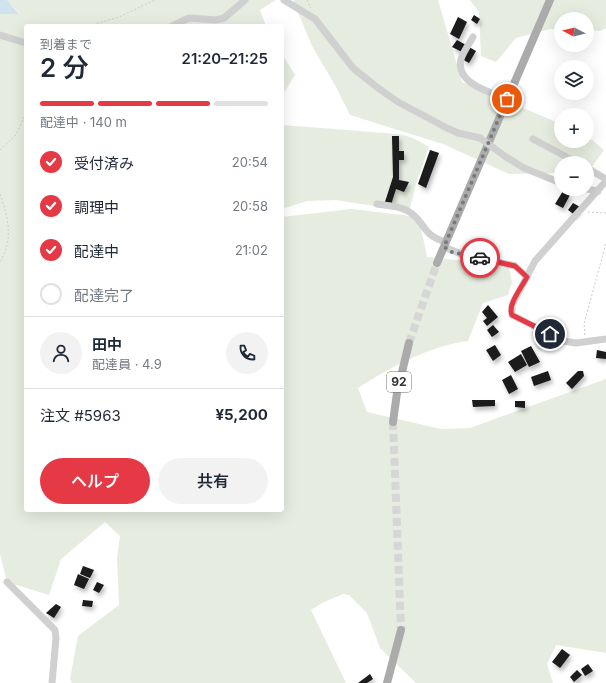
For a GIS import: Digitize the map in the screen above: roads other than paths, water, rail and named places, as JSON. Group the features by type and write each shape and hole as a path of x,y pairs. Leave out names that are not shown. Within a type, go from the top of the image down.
{"main road":[{"path":"437,263 550,0"},
{"name":"92","path":"394,422 397,393 409,343"},
{"path":"387,683 401,630"}],"street":[{"path":"176,24 189,18 216,20 224,18 245,0"},
{"path":"284,0 314,19 353,68 398,102 458,133 480,138 524,168 554,180"},
{"path":"0,36 24,42"},
{"path":"473,37 461,57 460,64 464,76 470,83 507,99"},
{"path":"533,139 565,156"},
{"path":"594,172 606,180 580,212 535,261 512,305 512,315 563,341 576,343 606,339"},
{"path":"594,190 598,191"},
{"path":"377,204 406,211 417,219 431,237 461,254 515,266 527,277"},
{"path":"7,582 55,630 56,638 52,683"}],"water":[{"path":"0,0 7,0 19,14 0,14"}],"tunnel":[{"path":"409,343 437,263"},
{"path":"393,422 401,630"}]}
